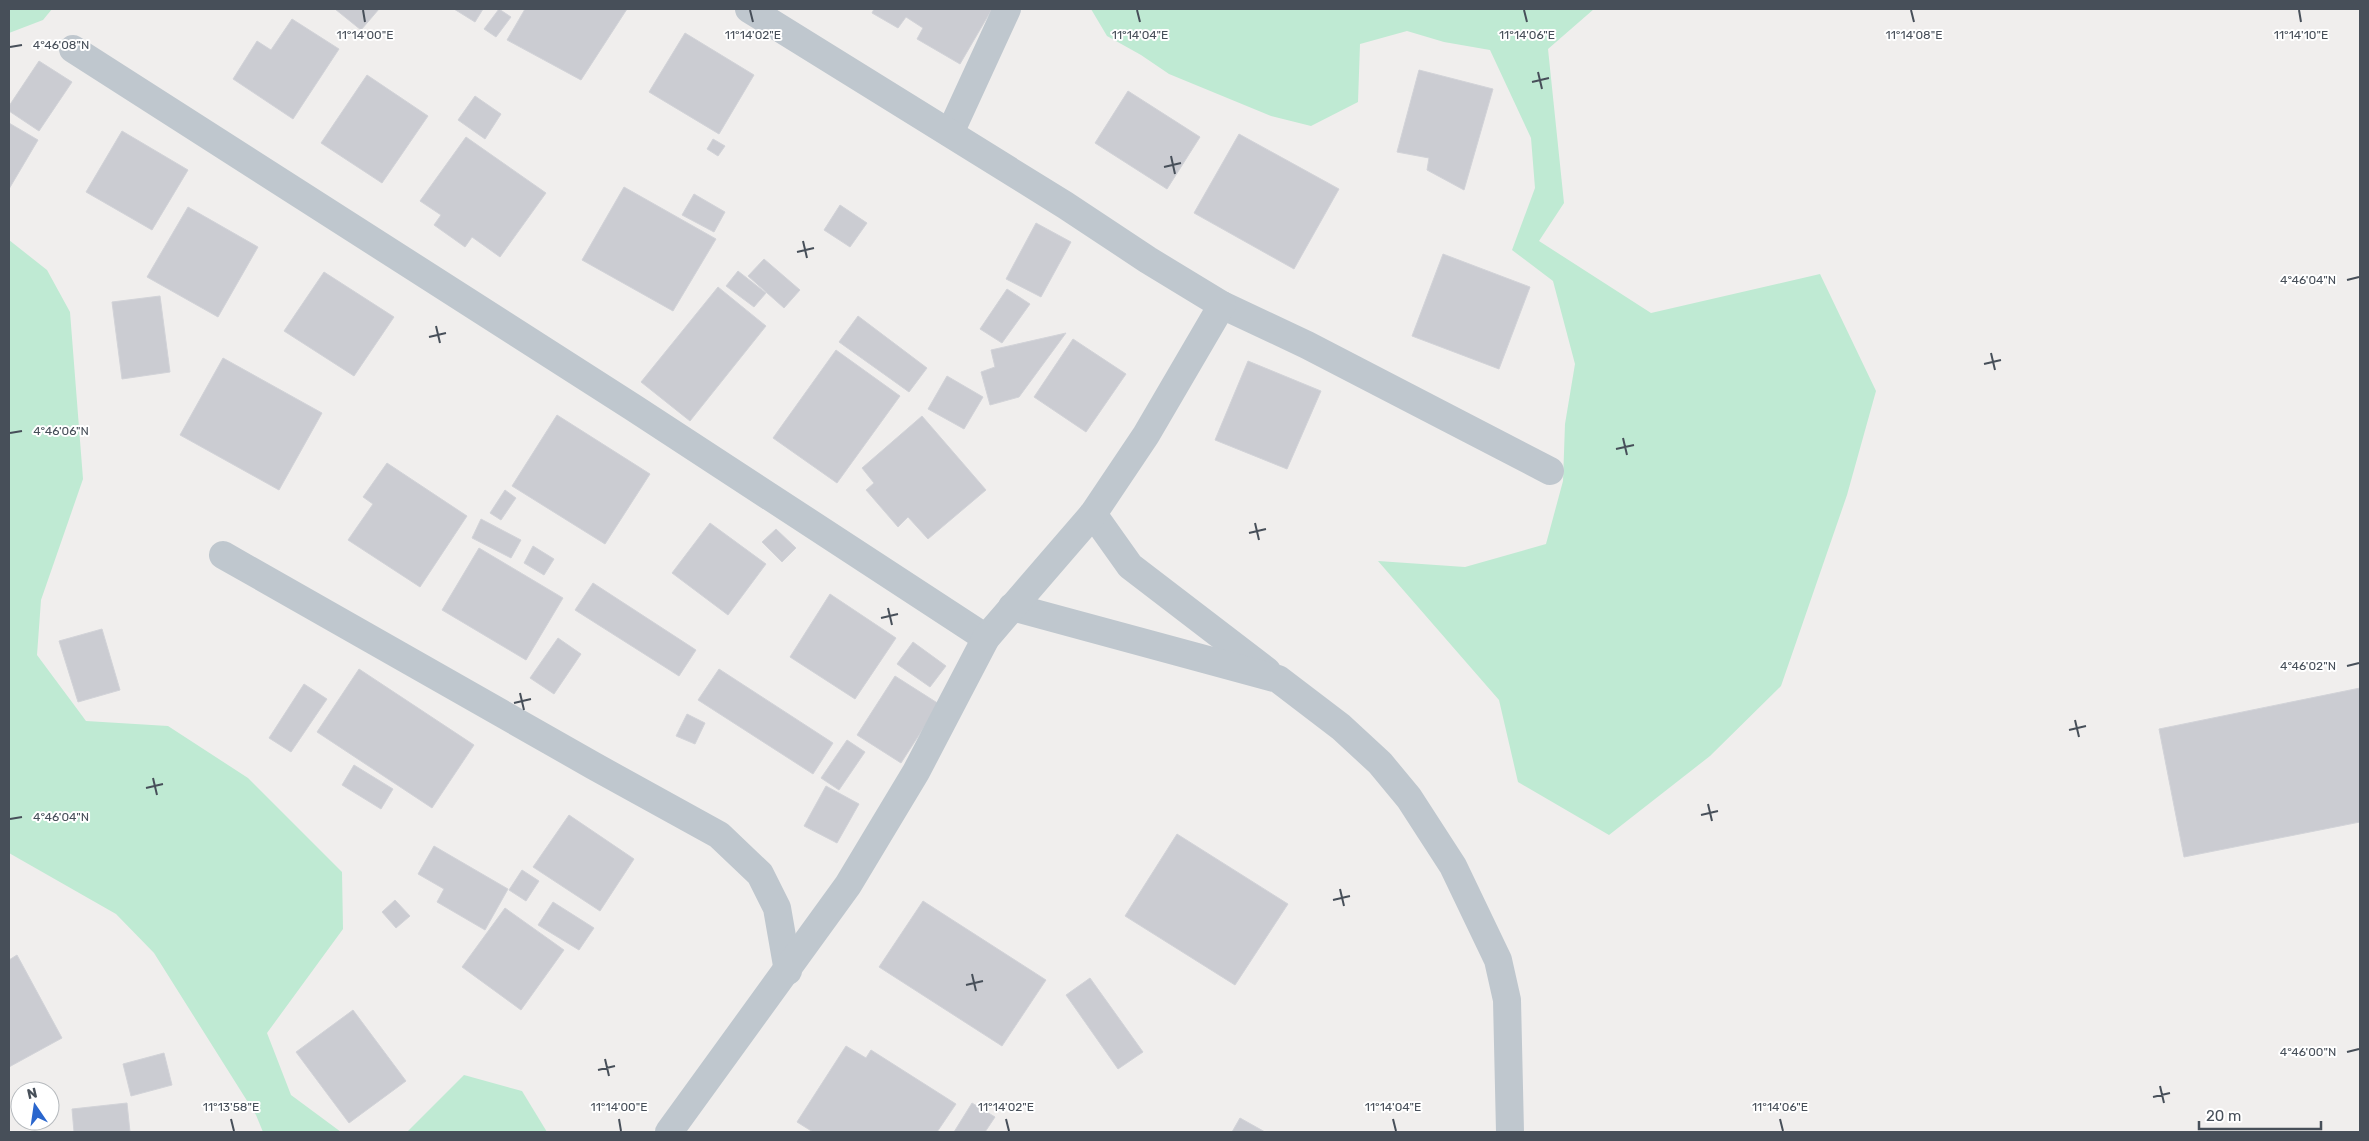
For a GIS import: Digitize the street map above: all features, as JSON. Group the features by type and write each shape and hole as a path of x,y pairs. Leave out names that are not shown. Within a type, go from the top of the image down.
{"street":[{"path":"749,9 950,133 1222,305 1307,345 1550,471"},
{"path":"950,133 1007,9"},
{"path":"73,49 634,408 986,638"},
{"path":"669,1132 788,971 848,885 916,772 986,638 1093,514 1146,435 1222,305"},
{"path":"1093,514 1130,566 1341,727 1380,763 1409,798 1453,866 1498,960 1508,1000 1510,1132"},
{"path":"223,555 719,835 760,874 777,908 788,971"},
{"path":"1012,607 1278,679"}],"green space":[{"path":"9,9 52,9 43,20 9,33"},
{"path":"1091,9 1594,9 1548,49 1564,203 1539,241 1651,313 1820,274 1876,391 1847,495 1781,686 1710,756 1609,835 1518,782 1499,700 1378,561 1465,567 1546,544 1563,481 1565,424 1575,364 1553,281 1512,250 1535,188 1531,138 1490,50 1444,42 1407,31 1360,44 1358,102 1311,126 1271,116 1169,74 1141,55 1107,36"},
{"path":"9,240 47,270 70,312 83,479 41,600 37,655 86,721 168,726 248,778 342,872 343,929 267,1033 291,1095 341,1132 263,1132 256,1115 154,953 116,914 9,853"},
{"path":"464,1075 522,1091 547,1132 407,1132"}],"building":[{"path":"335,9 379,9 361,30"},
{"path":"454,9 483,9 475,22"},
{"path":"499,9 511,17 496,37 484,29"},
{"path":"525,9 627,9 581,80 507,40"},
{"path":"874,9 992,9 960,64 917,39 923,28 906,17 898,28 872,13"},
{"path":"292,19 339,49 293,119 233,79 257,41 271,50"},
{"path":"685,33 754,75 719,134 649,92"},
{"path":"39,61 72,82 39,131 9,111 9,106"},
{"path":"1419,70 1493,89 1464,190 1427,170 1429,158 1397,152"},
{"path":"367,75 428,116 382,183 321,143"},
{"path":"1128,91 1200,137 1167,189 1095,143"},
{"path":"475,96 501,114 485,139 458,120"},
{"path":"9,123 38,140 9,189"},
{"path":"122,131 188,170 152,230 86,192"},
{"path":"1239,134 1339,189 1294,269 1194,213"},
{"path":"466,137 546,193 500,257 472,237 465,247 434,225 441,215 420,201"},
{"path":"713,139 725,146 718,156 707,149"},
{"path":"624,187 716,239 673,311 582,260"},
{"path":"694,194 725,212 714,232 682,215"},
{"path":"840,205 867,223 850,247 824,230"},
{"path":"188,207 258,247 218,317 147,277"},
{"path":"1036,223 1071,242 1041,297 1006,279"},
{"path":"1443,254 1530,287 1499,369 1412,336"},
{"path":"764,259 800,290 784,308 748,276"},
{"path":"738,271 766,293 754,307 726,286"},
{"path":"324,272 394,317 354,376 284,331"},
{"path":"718,287 766,326 690,421 641,382"},
{"path":"1007,289 1030,304 1002,343 980,329"},
{"path":"160,296 170,372 122,379 112,302"},
{"path":"858,316 927,368 909,392 839,342"},
{"path":"1066,333 1019,397 990,405 981,372 995,367 991,350"},
{"path":"1073,339 1126,374 1086,432 1034,397"},
{"path":"836,350 900,396 837,483 773,438"},
{"path":"223,358 322,413 279,490 180,435"},
{"path":"1248,361 1321,391 1287,469 1215,440"},
{"path":"947,376 983,397 964,429 928,409"},
{"path":"557,415 650,474 605,544 512,486"},
{"path":"922,416 986,490 928,539 908,517 898,527 866,490 874,483 862,468"},
{"path":"387,463 467,516 420,587 348,540 373,504 363,497"},
{"path":"505,490 516,498 501,520 490,513"},
{"path":"481,519 521,540 511,558 472,538"},
{"path":"710,523 766,564 728,615 672,573"},
{"path":"776,529 796,548 782,562 762,542"},
{"path":"533,546 554,559 544,575 524,563"},
{"path":"479,548 563,598 526,660 442,610"},
{"path":"593,583 696,650 679,676 575,610"},
{"path":"830,594 896,638 855,699 790,657"},
{"path":"102,629 120,690 78,702 59,641"},
{"path":"558,638 581,654 554,694 530,678"},
{"path":"913,642 946,666 930,687 897,664"},
{"path":"359,669 474,745 432,808 317,732"},
{"path":"719,669 833,743 813,774 698,700"},
{"path":"895,676 939,704 901,763 857,735"},
{"path":"304,684 327,699 291,752 269,738"},
{"path":"2360,688 2360,822 2184,857 2159,729"},
{"path":"687,714 705,723 695,744 676,736"},
{"path":"847,740 865,752 839,790 821,778"},
{"path":"354,765 393,789 381,809 342,785"},
{"path":"826,786 859,804 837,843 804,826"},
{"path":"569,815 634,859 600,911 533,867"},
{"path":"1177,834 1288,904 1235,985 1125,916"},
{"path":"434,846 508,889 485,930 437,902 444,889 418,874"},
{"path":"522,870 539,881 526,901 509,890"},
{"path":"395,900 410,916 396,928 382,912"},
{"path":"923,901 1046,980 1002,1046 879,967"},
{"path":"553,902 594,928 579,950 538,925"},
{"path":"505,908 564,950 521,1010 462,967"},
{"path":"17,955 62,1038 9,1067 9,960"},
{"path":"1090,978 1143,1052 1118,1069 1066,995"},
{"path":"353,1010 406,1081 349,1123 296,1052"},
{"path":"846,1046 866,1058 871,1050 956,1104 937,1132 813,1132 797,1122"},
{"path":"164,1053 172,1085 131,1096 123,1064"},
{"path":"127,1103 130,1132 74,1132 72,1109"},
{"path":"972,1103 995,1117 985,1132 954,1132"},
{"path":"1240,1118 1265,1132 1232,1132"}]}
